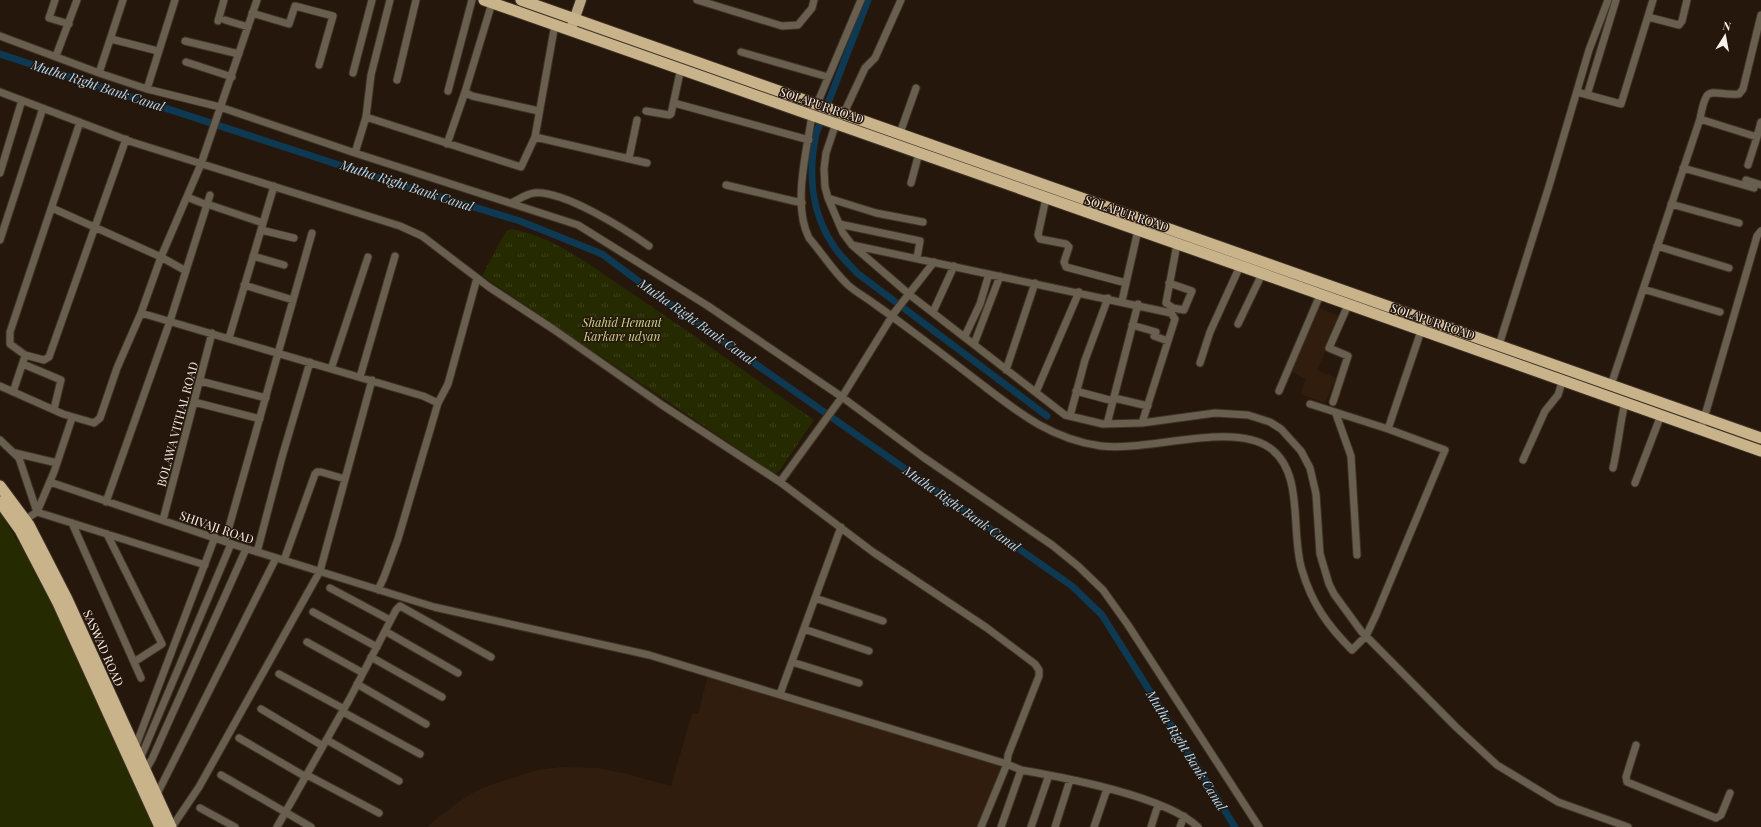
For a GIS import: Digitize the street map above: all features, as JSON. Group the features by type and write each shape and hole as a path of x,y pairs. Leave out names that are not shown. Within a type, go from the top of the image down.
{"highway":[{"name":"SOLAPUR ROAD","path":"521,0 1761,438"},
{"name":"SOLAPUR ROAD","path":"488,1 1348,305 1562,379 1761,451"},
{"name":"SASWAD ROAD","path":"0,486 67,599 171,827"},
{"name":"SASWAD ROAD","path":"0,502 21,522 160,827"}],"main road":[{"path":"570,29 581,0"}],"street":[{"path":"55,0 50,18 69,24"},
{"path":"56,56 77,0"},
{"path":"99,73 123,0"},
{"path":"147,89 175,0"},
{"path":"224,0 221,21 248,27"},
{"path":"1,388 54,409 72,418 94,423 100,418 161,257 201,164 210,135 232,77 257,0"},
{"path":"353,73 372,0"},
{"path":"355,153 366,117 371,75 390,0"},
{"path":"397,80 416,0"},
{"path":"448,91 472,0"},
{"path":"697,0 782,26 798,25 812,8 814,0"},
{"path":"818,104 861,0"},
{"path":"901,0 875,58 865,68 834,123 826,153 824,169 825,187 828,198 839,224 852,245 908,297 933,312 965,336 1060,412 1070,416 1107,424 1142,423 1214,413 1248,415 1270,422 1289,436 1301,451 1310,468 1314,481 1320,554 1329,584 1334,594 1366,636 1456,727 1497,765 1558,802 1628,827"},
{"path":"1499,345 1550,186 1589,50 1608,0"},
{"path":"1587,95 1616,0"},
{"path":"1577,92 1621,104 1653,0"},
{"path":"1648,17 1679,25 1682,21 1687,0"},
{"path":"447,144 465,92 488,1"},
{"path":"252,13 289,24 295,6 333,16 319,65"},
{"path":"1611,385 1700,119 1706,95 1710,92 1739,94 1743,89 1761,15"},
{"path":"366,117 521,167 535,137 555,24"},
{"path":"0,36 99,73 147,89 219,110 578,225 708,306 840,400 1052,545 1078,566 1103,590 1132,631 1189,716 1220,768 1259,827"},
{"path":"111,39 158,51"},
{"path":"186,40 239,54"},
{"path":"741,52 828,77"},
{"path":"186,62 232,77"},
{"path":"646,111 670,115 674,104 681,68"},
{"path":"900,133 916,88"},
{"path":"0,92 126,139 412,231 422,236 477,278 662,405 780,482 873,552 987,628 1035,664 1039,670 1038,681 1008,755 1007,764 981,827"},
{"path":"465,92 539,111"},
{"path":"0,173 22,100"},
{"path":"674,104 808,140"},
{"path":"0,240 43,108"},
{"path":"814,115 808,140 803,176 802,203 806,231 809,238 847,284 893,315 1035,424 1053,433 1072,440 1100,446 1121,447 1228,436 1256,441 1268,447 1280,456 1293,486 1299,557 1309,591 1327,624 1352,650 1366,636 1445,450 1388,429 1336,414 1310,404"},
{"path":"1700,119 1757,137"},
{"path":"629,158 637,120"},
{"path":"80,122 10,332 10,344 25,355 44,360 49,357 126,139"},
{"path":"1748,165 1761,122"},
{"path":"535,137 647,162"},
{"path":"911,183 919,153"},
{"path":"1683,168 1757,187"},
{"path":"1746,180 1757,187"},
{"path":"726,185 802,203"},
{"path":"228,338 274,186"},
{"path":"511,203 532,193 541,193 596,213 649,246"},
{"path":"106,502 170,321 210,195"},
{"path":"187,197 263,223"},
{"path":"828,198 876,213 924,222"},
{"path":"1046,198 1038,236 1040,239 1066,244 1069,247 1064,262 1066,267 1126,283"},
{"path":"1671,204 1739,223"},
{"path":"52,208 161,257 186,271"},
{"path":"839,224 920,241 917,258"},
{"path":"261,230 294,238"},
{"path":"1122,301 1138,230"},
{"path":"1701,429 1757,236 1761,231"},
{"path":"140,759 228,543 260,419 312,233"},
{"path":"1169,283 1177,244"},
{"path":"852,245 989,274 1035,282 1166,311 1174,316 1175,319 1142,423"},
{"path":"1657,246 1729,268"},
{"path":"253,256 284,265"},
{"path":"360,377 395,256"},
{"path":"331,369 368,257"},
{"path":"780,482 816,435 840,400 893,315 934,262"},
{"path":"933,312 954,266"},
{"path":"1200,363 1210,332 1240,266"},
{"path":"965,336 980,304 989,274"},
{"path":"1238,324 1262,274"},
{"path":"974,344 1000,276"},
{"path":"378,590 398,539 438,403 448,384 477,278"},
{"path":"1006,370 1035,282"},
{"path":"244,285 293,300"},
{"path":"1643,289 1720,312"},
{"path":"1036,392 1079,292"},
{"path":"1279,391 1320,295"},
{"path":"1070,416 1085,360 1108,298"},
{"path":"1107,424 1138,304"},
{"path":"1333,402 1348,356 1329,348 1348,305"},
{"path":"141,312 372,380 423,396 438,403"},
{"path":"1388,429 1425,319"},
{"path":"1132,325 1156,332 1154,336 1168,341"},
{"name":"BOLAWA VITHAL ROAD","path":"163,520 212,333"},
{"path":"13,392 25,355"},
{"path":"257,552 282,457 310,362"},
{"path":"23,364 61,380 54,409"},
{"path":"1523,460 1545,412 1558,395 1562,379"},
{"path":"171,827 199,787 320,571 372,380"},
{"path":"200,381 266,398"},
{"path":"1076,391 1148,406"},
{"path":"194,402 260,419"},
{"path":"1613,468 1620,440 1621,421 1625,402"},
{"path":"1336,414 1351,456 1357,555"},
{"path":"1635,483 1661,415"},
{"path":"21,522 37,512 50,482 72,418"},
{"path":"0,440 19,458 37,512"},
{"path":"13,452 57,463"},
{"path":"284,560 315,474 317,472 321,472 345,479"},
{"name":"SHIVAJI ROAD","path":"50,482 246,549 434,607 649,656 780,694 1007,764 1021,770 1107,788 1158,805 1184,816 1198,827"},
{"path":"37,512 205,565"},
{"path":"72,523 141,678"},
{"path":"780,694 841,527"},
{"path":"107,534 162,644 134,662"},
{"path":"135,748 215,538"},
{"path":"145,771 152,760 246,549"},
{"path":"156,796 276,558"},
{"path":"330,588 390,620"},
{"path":"815,598 883,621"},
{"path":"277,827 325,743 390,620 400,606 491,657"},
{"path":"313,612 377,647"},
{"path":"804,629 869,651"},
{"path":"385,631 458,673"},
{"path":"307,642 363,673"},
{"path":"371,658 442,697"},
{"path":"792,662 859,683"},
{"path":"279,674 420,754"},
{"path":"357,684 426,724"},
{"path":"261,709 399,781"},
{"path":"239,738 306,776 379,813"},
{"path":"1636,745 1626,777 1627,782 1716,818 1721,815 1730,793"},
{"path":"1001,827 1021,770"},
{"path":"221,775 311,827"},
{"path":"1031,827 1048,775"},
{"path":"1055,827 1070,780"},
{"path":"1094,827 1107,788"},
{"path":"1151,827 1158,805"},
{"path":"200,808 235,827"},
{"path":"1180,827 1184,816"}],"shaded area":[{"path":"1318,307 1341,317 1317,370 1336,378 1325,403 1300,394 1306,379 1291,371"},
{"path":"708,675 1003,766 978,827 427,827 470,794 485,787 537,770 562,767 597,768 628,774 671,786 692,713 698,714"}],"green space":[{"name":"Shahid Hemant Karkare udyan","path":"512,229 542,238 585,261 814,420 780,470 775,474 482,276 506,231"},
{"path":"0,512 53,599 153,827 0,827"}],"waterway":[{"path":"868,0 816,134 812,163 812,177 813,191 820,219 833,245 857,273 1047,416"},
{"name":"Mutha Right Bank Canal","path":"0,54 388,181 520,221 602,254 653,292 1072,586 1102,615 1235,827"}]}
